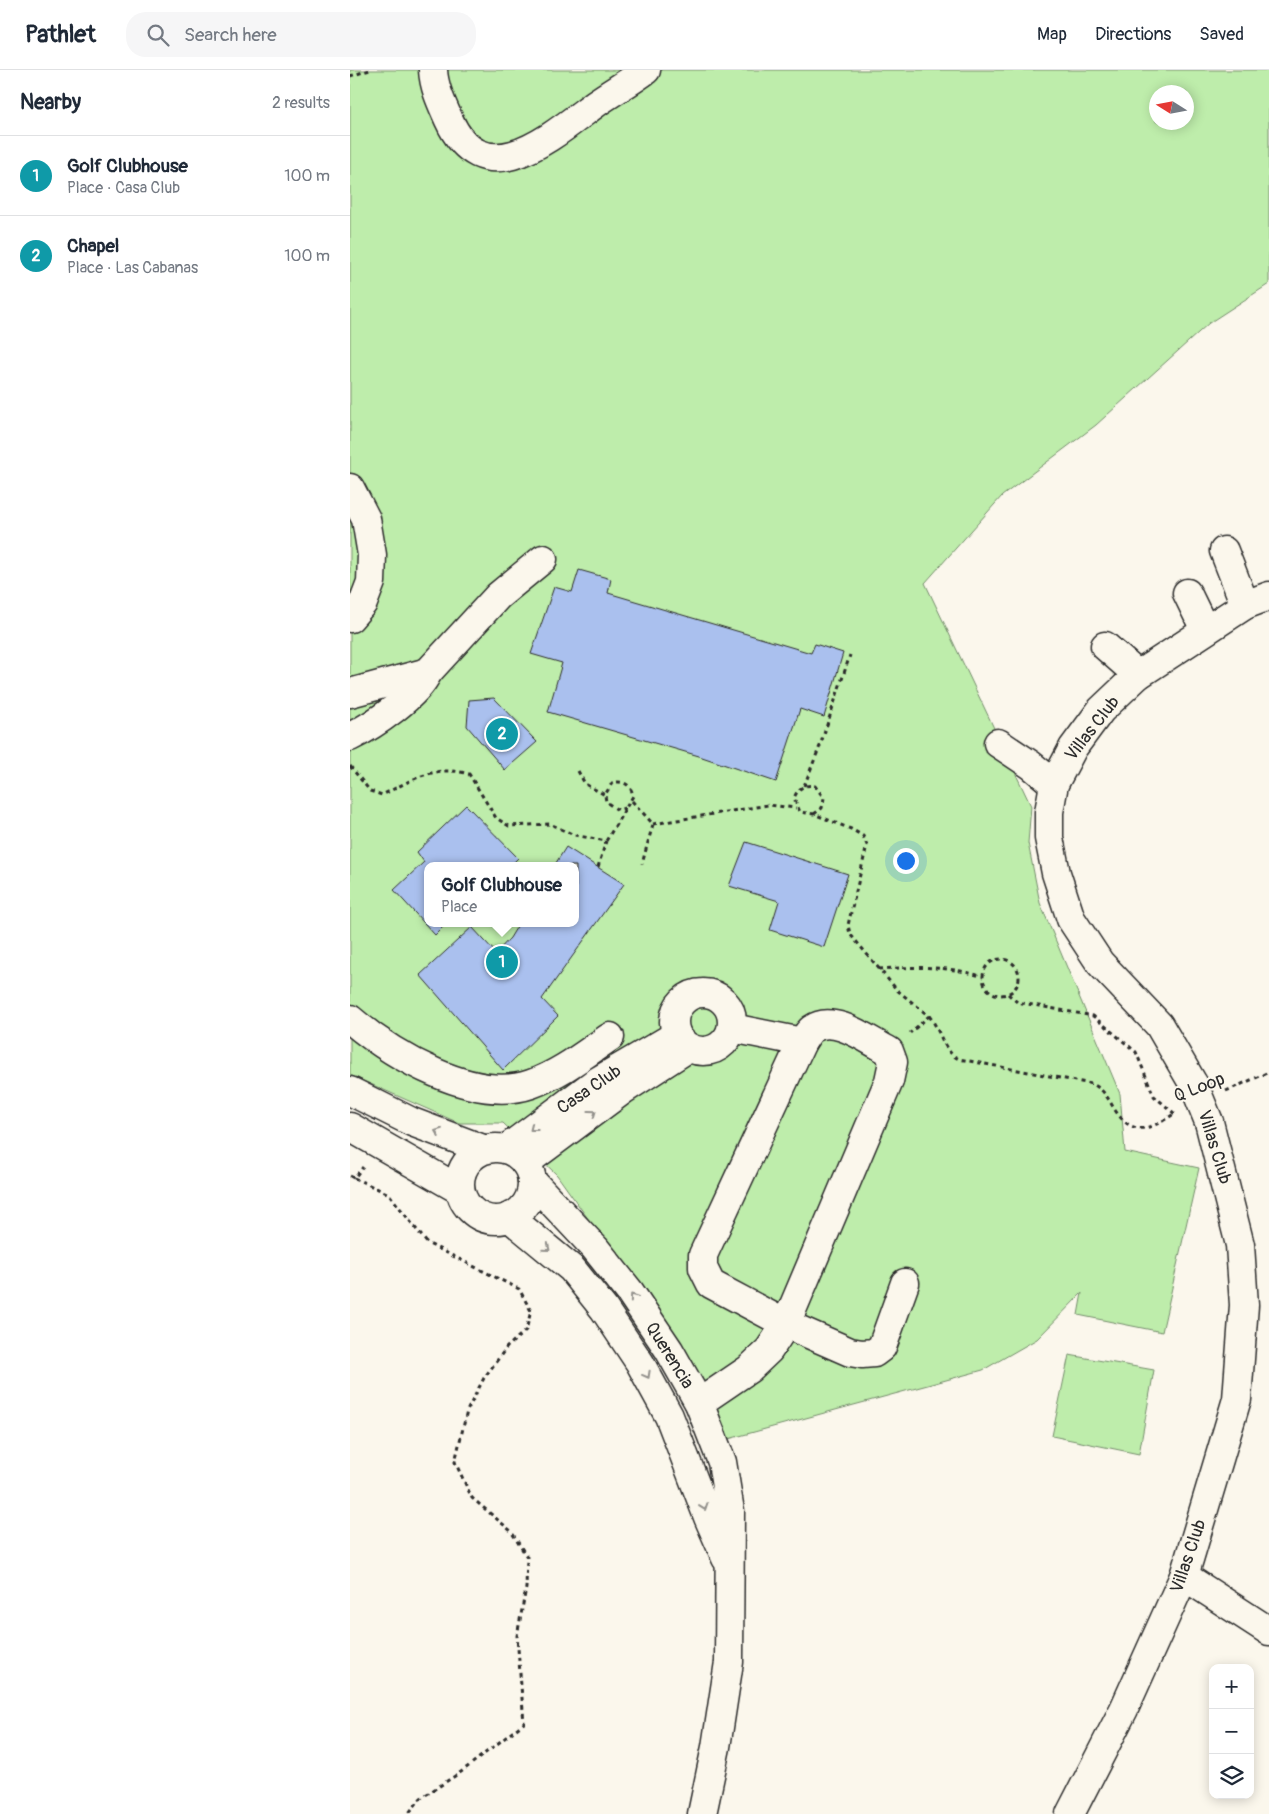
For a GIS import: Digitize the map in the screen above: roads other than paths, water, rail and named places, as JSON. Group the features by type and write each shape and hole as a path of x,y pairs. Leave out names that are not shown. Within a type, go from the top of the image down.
{"street":[{"path":"433,70 434,81 444,109 462,144 474,152 493,156 510,156 523,153 557,133 622,84 646,70"},
{"path":"350,488 366,519 372,555 371,582 363,604 350,618"},
{"path":"1224,551 1257,600"},
{"path":"350,737 394,708 422,683 428,672 480,613 543,559"},
{"path":"1187,593 1205,630"},
{"name":"Villas Club","path":"1070,1814 1124,1709 1184,1576 1237,1399 1244,1305 1240,1245 1209,1122 1194,1085 1159,1025 1100,963 1071,918 1056,873 1049,838 1049,812 1054,784 1073,748 1101,710 1138,674 1205,630 1257,600"},
{"path":"1105,646 1138,674"},
{"path":"350,693 428,672"},
{"path":"998,743 1031,765 1054,784"},
{"path":"699,992 717,996 724,1002 732,1018 732,1028 729,1036 715,1049 706,1052 682,1041 673,1026 677,1008 690,995 699,992"},
{"path":"350,1019 383,1045 429,1069 465,1082 500,1088 531,1084 564,1068 610,1037"},
{"path":"699,1403 756,1363 770,1350 786,1324 889,1081 893,1062 889,1051 841,1026 826,1024 812,1029 802,1042 703,1255 703,1268 711,1284 786,1324 850,1352 862,1354 874,1354 882,1347 905,1283"},
{"path":"732,1028 802,1042"},
{"name":"Casa Club","path":"512,1161 623,1090 682,1041"},
{"name":"Querencia","path":"350,1091 412,1122 512,1161 595,1248 630,1292 669,1350 699,1403 722,1462 730,1511 728,1662 716,1747 702,1814"},
{"path":"350,1127 460,1190"},
{"path":"472,1156 512,1161 530,1195 523,1208 509,1218 497,1221 474,1213 465,1203 460,1190 460,1178 464,1166 472,1156"},
{"name":"Querencia","path":"509,1218 572,1269 604,1309 640,1363 669,1416 708,1517 729,1564"},
{"path":"1184,1576 1269,1631"}],"place":[{"name":"Chapel","path":"502,734"},
{"name":"Golf Clubhouse","path":"502,962"}]}
